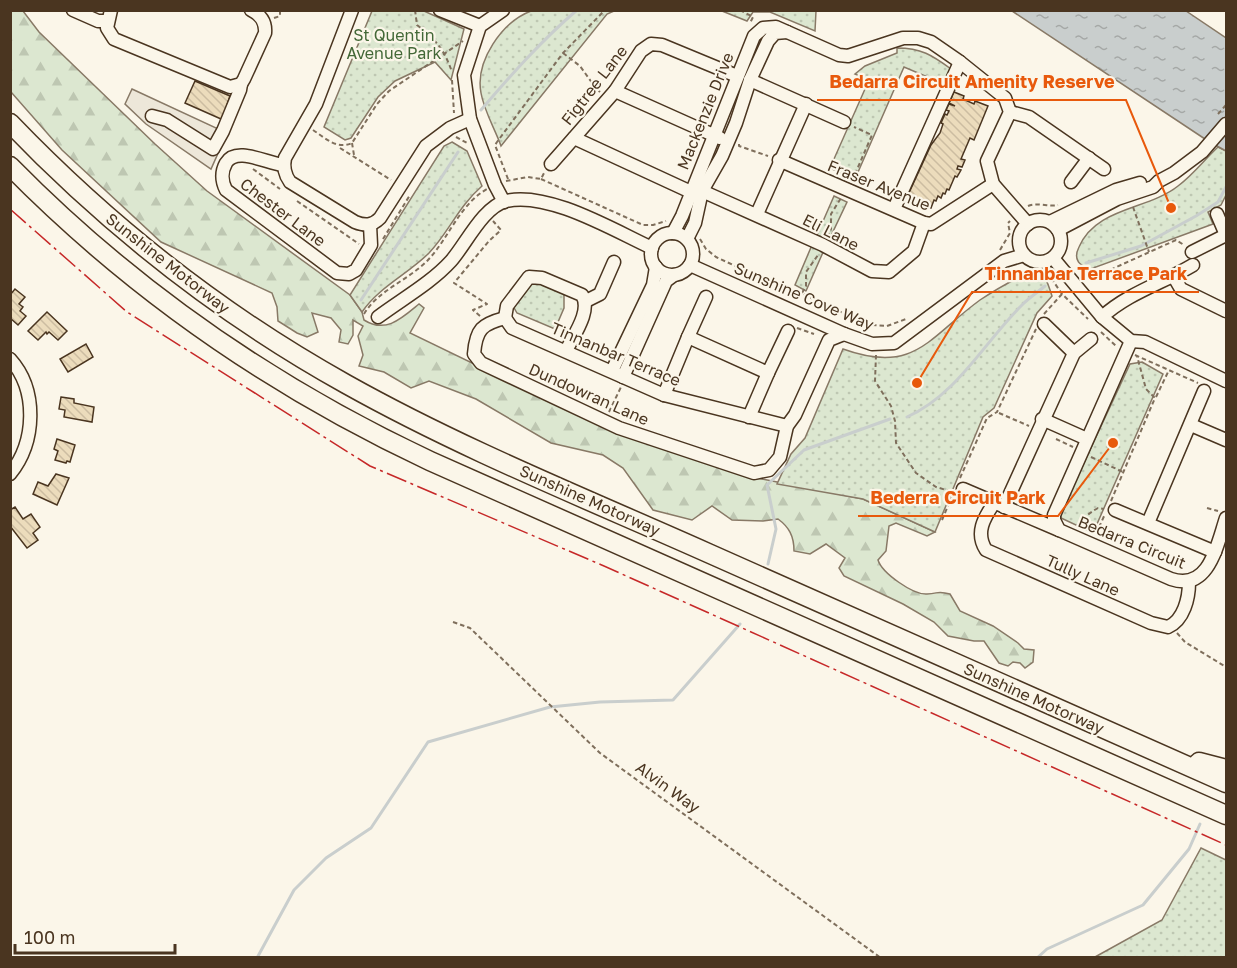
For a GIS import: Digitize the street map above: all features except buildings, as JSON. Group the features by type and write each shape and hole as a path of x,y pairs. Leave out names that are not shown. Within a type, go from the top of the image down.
{"highway":[{"name":"Sunshine Motorway","path":"10,123 57,170 133,238 230,311 347,385 476,449 1227,783"},
{"name":"Sunshine Motorway","path":"10,166 134,278 199,327 332,412 430,461 1227,815"},
{"path":"1165,756 1227,769"}],"street":[{"path":"74,10 98,21 109,16 109,34 114,39 224,86 241,84"},
{"path":"152,116 167,120 213,149 265,33 262,18 251,10"},
{"path":"352,10 316,104 310,128 285,158 283,165 286,177 297,187 355,222 370,225 380,218 426,146 450,128 454,131 470,119"},
{"path":"440,10 480,27"},
{"path":"503,10 480,27 464,75 473,142 504,202"},
{"path":"754,36 763,28 776,27 848,56 903,38 918,38 931,42 1005,98 1010,112 987,161 993,184 1028,224"},
{"name":"Mackenzie Drive","path":"673,233 728,142 750,81 768,41 775,33 788,32"},
{"name":"Mackenzie Drive","path":"687,239 695,223 697,191 713,135 754,36"},
{"name":"Figtree Lane","path":"551,164 611,95 641,51 651,44 662,45 737,76"},
{"path":"894,209 960,62"},
{"path":"750,81 844,122"},
{"path":"611,95 728,142"},
{"path":"757,214 779,160 806,104"},
{"path":"1010,112 1029,117 1104,169"},
{"path":"1054,226 1117,199 1153,187 1202,152 1227,123"},
{"name":"Eli Lane","path":"574,138 757,214 872,271 889,272 914,251 924,223"},
{"name":"Chester Lane","path":"283,165 270,164 245,155 236,155 229,158 222,170 222,183 226,190 337,273 343,275 353,273 371,245"},
{"path":"1071,182 1089,158"},
{"name":"Fraser Avenue","path":"779,160 924,223 932,224 993,184"},
{"path":"378,317 441,270 452,259 486,213 504,202 526,199 564,207 652,248"},
{"path":"1189,252 1226,235 1217,214"},
{"path":"1040,220 1054,226 1061,244 1053,258 1042,262 1031,260 1024,255 1019,241 1022,231 1028,224 1040,220"},
{"path":"370,225 371,245"},
{"path":"628,379 666,281 686,270 690,265 693,255 691,246 687,239 673,233 661,236 652,248 651,257 656,267 664,274 674,275"},
{"name":"Sunshine Cove Way","path":"690,265 844,334 872,344 894,343 1004,261 1024,255"},
{"path":"1053,258 1102,317 1131,341 1145,342 1227,381"},
{"path":"586,301 600,294 614,262"},
{"path":"1102,317 1121,301 1174,277 1193,265"},
{"path":"612,371 653,285 656,267"},
{"path":"487,322 505,318 507,306 529,277 542,278 582,295 586,301 585,310 566,351"},
{"path":"1174,277 1181,289 1227,311"},
{"path":"664,395 706,297"},
{"name":"Tinnanbar Terrace","path":"505,318 512,328 664,395 787,426"},
{"name":"Dundowran Lane","path":"487,322 475,340 474,354 481,363 604,422 754,473 769,470 780,457 787,426"},
{"path":"1041,322 1074,354 1092,339"},
{"path":"749,417 788,331"},
{"path":"787,426 795,415 829,340 844,334"},
{"path":"688,337 768,373"},
{"name":"Bedarra Circuit","path":"1059,530 1054,515 1131,341"},
{"name":"Tully Lane","path":"1074,354 999,505 980,532 979,538 986,550 1151,623 1168,627"},
{"path":"10,359 16,365 25,384 31,406 30,427 23,453 10,474"},
{"path":"1149,523 1204,391"},
{"path":"1040,425 1087,439"},
{"path":"1191,425 1227,440"},
{"name":"Bedarra Circuit","path":"958,487 1171,579 1189,582 1199,577 1205,570 1215,552 1227,518"},
{"path":"1111,510 1149,523 1215,552"},
{"path":"1168,627 1176,621 1190,596 1189,582"}],"path":[{"path":"415,10 417,25 438,42 446,53 453,74 456,137 473,142 491,138 497,142"},
{"path":"508,180 495,145 563,53 605,10"},
{"path":"740,10 753,17 747,31 754,36"},
{"path":"338,146 352,143 377,104 389,91 463,41"},
{"path":"563,53 580,66 594,87 611,95"},
{"path":"844,122 872,135 848,191"},
{"path":"736,123 746,127 739,146 779,160"},
{"path":"297,187 291,196 353,241 371,245 378,244 382,240 411,192 310,128 309,139"},
{"path":"454,131 473,142"},
{"path":"352,143 355,157"},
{"path":"245,155 247,164 282,190"},
{"path":"541,179 551,164"},
{"path":"364,314 374,301 429,259 463,210 480,193 508,180 528,177 541,179 643,225 663,223 673,213 682,216"},
{"path":"995,254 1008,238 1010,233 1008,223 1019,213 1032,204 1049,206 1064,203"},
{"path":"486,213 501,230 489,241 454,284 487,304 473,310 487,322"},
{"path":"695,223 701,224 700,240 716,257 772,283 802,293 871,325 887,326 907,318"},
{"path":"1143,237 1149,252"},
{"path":"1090,279 1176,240 1184,243 1189,252"},
{"path":"942,520 987,418 997,412 1041,322 1062,294"},
{"path":"788,331 789,325 829,340"},
{"path":"876,354 875,381 891,406 895,421 896,443 916,473 936,487 958,487"},
{"path":"1137,356 1146,389 1155,398"},
{"path":"1091,545 1111,510 1123,472 1169,370"},
{"path":"604,422 622,386 628,389 628,379"},
{"path":"997,412 1040,425 1081,452 1123,472"},
{"path":"1078,530 1089,513 1098,508 1111,510"},
{"name":"Alvin Way","path":"453,622 470,628 600,753 881,957"},
{"path":"1168,627 1179,634 1185,642 1226,667"}],"green space":[{"path":"10,11 23,11 39,32 207,191 350,295 362,312 364,320 372,324 387,325 400,319 419,304 424,308 410,333 602,426 762,479 863,499 935,532 927,536 896,523 889,526 886,551 878,560 885,571 914,591 927,594 940,592 950,594 960,611 993,626 1024,649 1034,650 1033,662 1025,668 1020,663 1013,662 1008,666 999,663 984,641 948,636 934,622 903,604 844,576 839,568 845,558 826,544 810,554 794,551 790,532 778,519 732,520 712,506 692,520 653,510 623,468 603,455 551,443 476,399 429,381 411,388 384,372 359,366 363,355 358,336 363,326 353,320 353,335 348,344 339,342 341,330 331,318 312,313 318,332 307,337 278,321 277,307 272,293 161,242 62,150 11,92"},
{"name":"St Quentin Avenue Park","path":"372,11 424,11 464,29 451,80 435,62 395,81 378,97 351,138 345,140 324,127"},
{"path":"531,11 614,11 607,14 501,146 482,100 480,81 482,68 501,33 520,16"},
{"path":"722,11 816,11 815,31 770,12 753,12 747,21"},
{"path":"897,48 926,53 951,69 944,84 904,67 855,179 830,168 869,80 855,74 865,66 897,53"},
{"path":"452,142 467,151 482,186 466,202 429,253 377,295 362,312 350,295 444,146"},
{"path":"1218,147 1226,151 1226,195 1221,205 1208,212 1213,224 1088,270 1079,262 1076,255 1079,247 1097,224 1110,216 1166,194 1189,177"},
{"path":"834,196 847,202 829,240 817,235"},
{"path":"812,245 824,250 806,291 795,285"},
{"path":"1027,273 1042,275 1052,296 1037,313 994,408 983,417 935,532 863,499 777,484 791,454 805,438 843,349 867,356 888,358 905,355 933,339 980,300"},
{"path":"531,282 540,282 564,294 564,308 555,329 517,313 513,306"},
{"path":"1142,362 1163,374 1093,533 1061,518 1061,512 1130,364"},
{"path":"1201,848 1226,860 1226,957 1095,957 1162,920"}],"shaded area":[{"path":"132,89 227,133 211,169 146,124 125,104"}],"water":[{"path":"1012,11 1186,11 1226,38 1226,151 1208,141"}],"waterway":[{"path":"481,110 515,71 577,10"},
{"path":"361,300 458,152"},
{"path":"1086,263 1141,246 1218,202 1226,187"},
{"path":"907,417 925,407 956,381 1009,319 1045,286"},
{"path":"768,564 776,529 767,485 804,450 890,419"},
{"path":"257,958 294,890 326,858 371,828 428,742 550,707 600,702 673,700 740,624"},
{"path":"1037,958 1047,949 1143,905 1189,849 1200,824"}],"power":[{"path":"10,209 127,312 370,466 604,566 1226,845"}],"place":[{"name":"Bedarra Circuit Amenity Reserve","path":"1171,208"},
{"name":"Tinnanbar Terrace Park","path":"917,383"},
{"name":"Bederra Circuit Park","path":"1113,443"}]}
